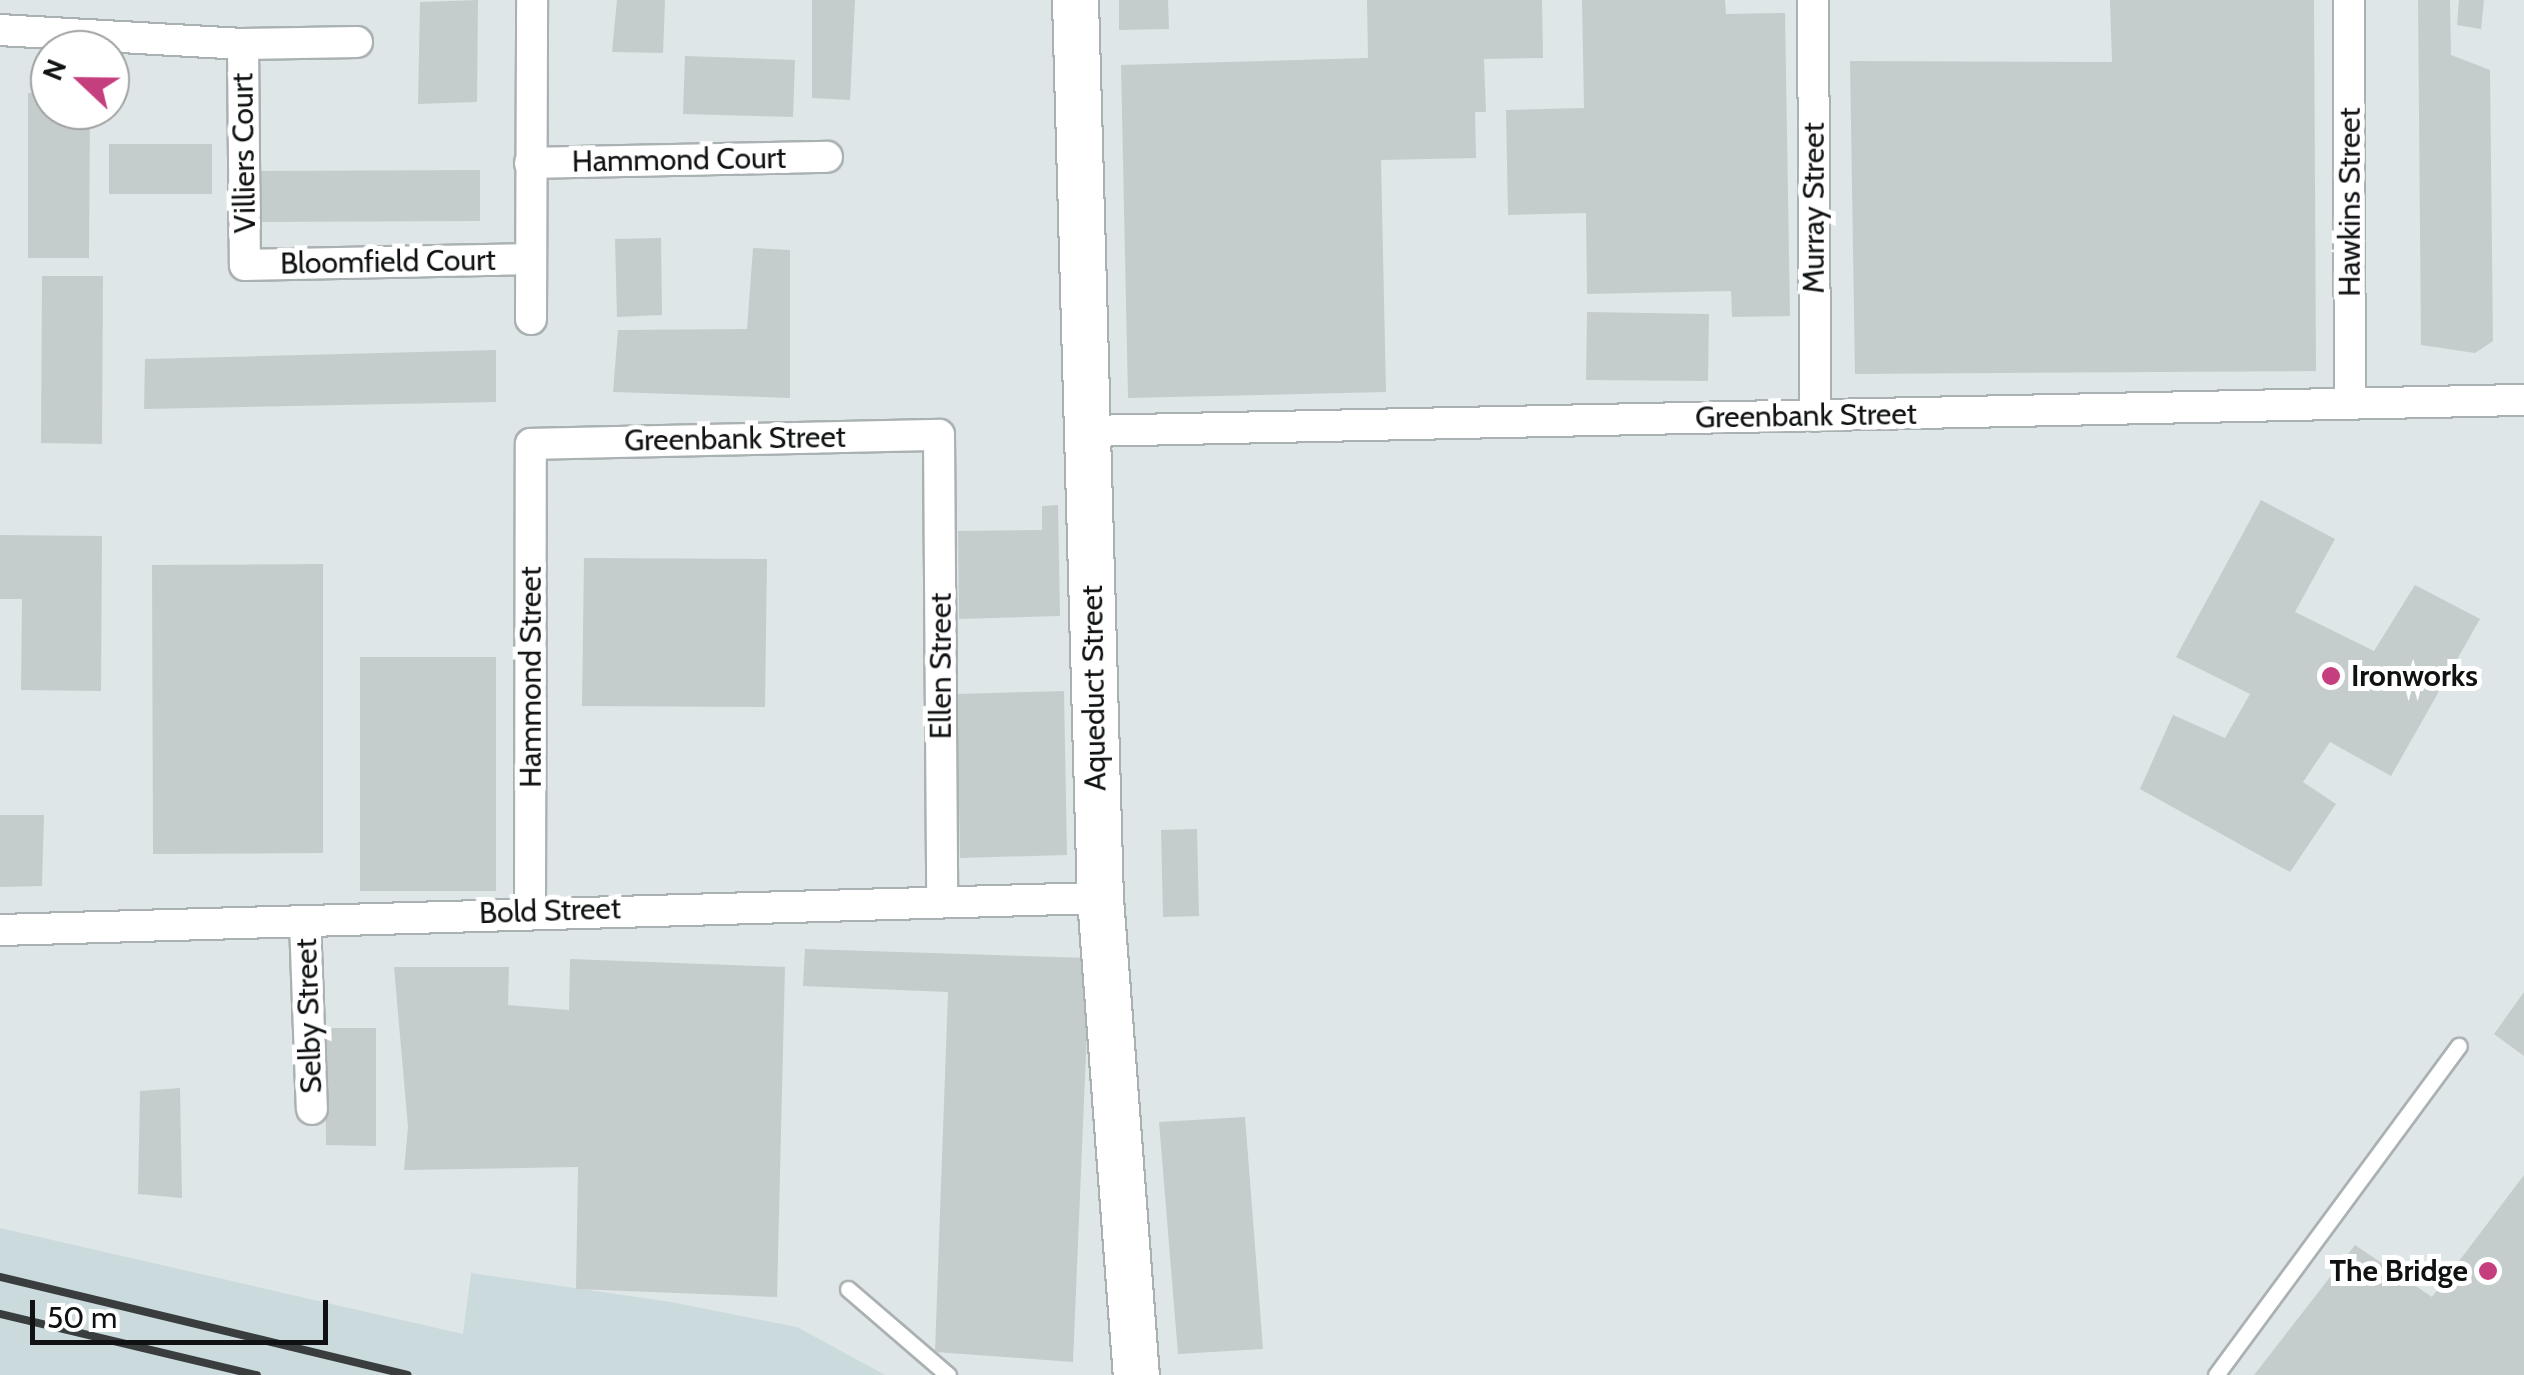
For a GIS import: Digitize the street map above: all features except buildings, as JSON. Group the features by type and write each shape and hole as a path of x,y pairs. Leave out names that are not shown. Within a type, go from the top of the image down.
{"street":[{"path":"530,318 532,0"},
{"name":"Aqueduct Street","path":"1076,0 1100,898 1136,1375"},
{"name":"Murray Street","path":"1814,0 1816,416"},
{"name":"Hawkins Street","path":"2349,0 2350,404"},
{"name":"Villiers Court","path":"0,30 243,44 246,265"},
{"path":"243,44 357,42"},
{"name":"Hammond Court","path":"530,163 827,158"},
{"name":"Bloomfield Court","path":"246,265 531,259"},
{"name":"Greenbank Street","path":"1088,431 2524,400"},
{"name":"Greenbank Street","path":"531,444 940,434"},
{"name":"Ellen Street","path":"940,434 942,898"},
{"name":"Hammond Street","path":"530,910 531,444"},
{"name":"Bold Street","path":"0,930 942,898 1100,898"},
{"name":"Selby Street","path":"305,922 312,1109"}],"lane":[{"path":"2216,1375 2459,1046"},
{"path":"848,1289 948,1375"}],"shaded area":[{"path":"0,1228 463,1334 471,1273 671,1302 797,1327 885,1375 0,1375"}],"railway":[{"path":"0,1277 407,1375"},
{"path":"0,1314 257,1375"}],"place":[{"name":"Ironworks","path":"2331,676"},
{"name":"The Bridge","path":"2488,1271"}]}
